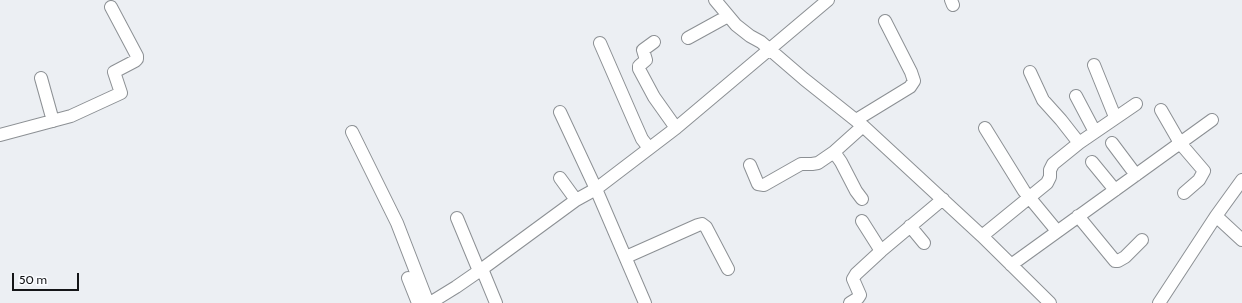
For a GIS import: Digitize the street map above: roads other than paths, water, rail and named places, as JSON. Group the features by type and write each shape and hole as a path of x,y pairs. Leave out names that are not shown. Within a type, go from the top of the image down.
{"street":[{"path":"715,0 728,16 750,36 761,42 860,123 943,199 1050,303"},
{"path":"352,132 397,223 430,303 481,270 576,200 596,189 676,128 770,50 814,5 828,0"},
{"path":"0,135 71,116 121,93 114,72 137,59 137,56 111,8"},
{"path":"688,38 728,16"},
{"path":"750,165 758,184 761,185 801,164 815,164 834,152 860,123 910,87 914,81 911,72 885,21"},
{"path":"654,42 643,50 646,60 639,66 639,69 654,97 676,128"},
{"path":"600,43 642,139 649,148"},
{"path":"1094,65 1115,117"},
{"path":"1030,72 1043,100 1061,120 1078,143"},
{"path":"41,78 53,122"},
{"path":"1076,96 1095,132"},
{"path":"982,236 1049,180 1050,170 1053,164 1078,143 1136,104"},
{"path":"1162,110 1180,143 1204,171 1199,180 1184,193"},
{"path":"560,112 596,189 645,303"},
{"path":"1011,265 1212,120"},
{"path":"986,128 1024,191 1057,231"},
{"path":"1112,143 1136,175"},
{"path":"834,152 862,199"},
{"path":"1092,162 1114,190"},
{"path":"560,178 576,200"},
{"path":"1159,303 1216,216 1242,180"},
{"path":"850,303 860,295 854,281 854,276 881,251 943,199"},
{"path":"1078,216 1115,261 1125,257 1142,240"},
{"path":"1216,216 1242,240"},
{"path":"457,218 496,303"},
{"path":"862,221 881,251"},
{"path":"626,257 702,224 706,227 728,268"},
{"path":"910,226 924,243"},
{"path":"408,278 418,303"}]}
